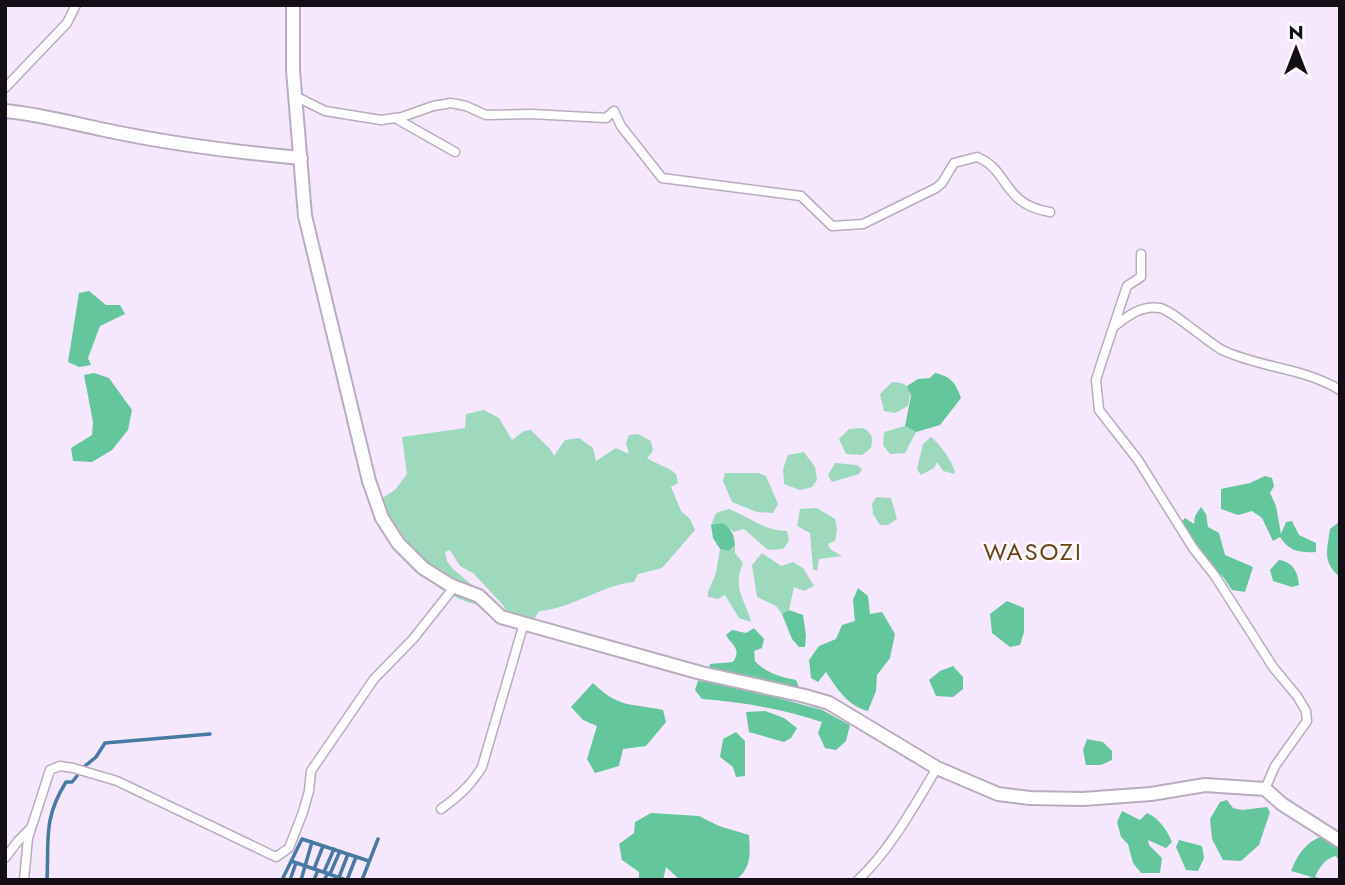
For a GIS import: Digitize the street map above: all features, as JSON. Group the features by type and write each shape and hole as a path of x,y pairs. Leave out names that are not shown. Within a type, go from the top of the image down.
{"street":[{"path":"5,88 67,23 76,5"},
{"path":"293,5 295,96 305,216 314,259 369,481 382,518 398,543 423,568 479,596 501,617 701,673 829,703 937,768 998,794 1030,798 1083,799 1150,794 1205,785 1265,789 1282,804 1340,841"},
{"path":"295,96 324,111 359,118 395,118 451,103 486,115 531,114 606,118 614,111 621,126 662,178 801,197 832,226 863,224 936,188 954,163 977,157 991,165 1025,205 1031,209 1050,212"},
{"path":"5,111 58,118 104,130 183,144 301,158"},
{"path":"395,118 455,152"},
{"path":"1141,254 1141,277 1127,286 1096,380 1099,411 1138,460 1193,548 1215,576 1273,667 1306,711 1307,721 1275,766 1265,789"},
{"path":"1114,327 1139,310 1163,308 1222,349 1268,366 1311,377 1340,390"},
{"path":"24,880 28,838 50,770 60,766 117,781 276,857 289,848 309,791 311,771 374,680 413,639 455,586"},
{"path":"441,809 460,795 482,767 524,623"},
{"path":"858,880 892,837 937,768"},
{"path":"5,858 32,828"}],"green space":[{"path":"89,291 106,305 120,305 125,314 100,326 88,358 91,365 79,367 68,362 79,293"},
{"path":"94,373 109,378 132,410 128,430 112,450 92,462 73,461 71,448 92,435 93,422 84,375"},
{"path":"935,373 952,381 961,398 940,425 916,432 905,426 911,396 907,386 918,379 930,378"},
{"path":"892,382 906,386 910,395 908,406 895,413 884,411 880,394"},
{"path":"484,410 499,418 512,440 524,431 531,430 554,456 565,440 579,438 593,448 596,461 616,448 629,454 626,443 629,435 638,434 651,441 653,451 647,458 676,474 678,483 671,487 681,511 690,519 695,530 662,568 638,574 634,582 563,606 539,611 534,619 507,613 503,605 473,573 460,566 450,550 445,552 452,568 495,605 472,603 447,593 424,576 408,559 379,500 395,490 407,474 402,437 465,428 466,414"},
{"path":"905,426 916,432 905,453 890,454 883,445 884,432"},
{"path":"863,428 871,436 871,448 862,455 846,454 839,439 849,429"},
{"path":"931,437 946,454 955,474 943,471 937,462 934,468 921,475 917,469 923,444"},
{"path":"804,452 815,467 817,480 812,487 800,490 784,484 783,469 788,455"},
{"path":"835,463 857,465 862,469 859,474 832,482 828,475"},
{"path":"725,473 758,473 766,476 778,504 773,513 757,512 732,502 723,481"},
{"path":"1265,476 1272,478 1274,486 1270,493 1276,506 1281,534 1286,522 1292,521 1299,535 1316,543 1316,552 1295,550 1280,537 1273,541 1262,518 1252,511 1238,515 1221,509 1221,489 1250,483"},
{"path":"876,497 891,498 897,519 888,525 880,525 873,514 872,504"},
{"path":"1201,507 1206,514 1208,527 1219,533 1225,555 1253,567 1245,592 1232,590 1207,562 1198,546 1187,540 1180,523 1185,518 1194,524 1195,516"},
{"path":"817,508 835,519 835,541 828,544 830,549 842,556 819,559 817,571 813,569 810,533 797,526 800,509"},
{"path":"729,509 764,526 787,531 789,541 783,549 768,550 744,529 733,532 711,525 716,513"},
{"path":"1340,521 1340,577 1330,566 1327,550 1330,529"},
{"path":"723,523 734,538 735,545 729,551 720,549 713,538 711,525"},
{"path":"735,545 735,553 743,563 739,587 751,622 739,618 725,595 718,599 708,597 720,549 729,551"},
{"path":"762,553 781,566 793,562 803,568 814,586 804,591 794,587 789,610 782,614 776,606 757,597 752,565"},
{"path":"1279,560 1294,568 1299,585 1292,587 1273,581 1270,570"},
{"path":"858,588 868,596 870,614 882,612 895,634 890,658 877,675 876,691 868,711 849,701 826,672 818,682 811,678 809,660 819,646 836,639 842,625 855,621 853,600"},
{"path":"1007,601 1024,608 1024,632 1020,645 1010,647 992,633 990,614"},
{"path":"789,610 803,615 805,647 799,647 792,639 782,614"},
{"path":"754,628 764,639 762,648 754,651 755,661 774,674 796,680 801,692 709,669 710,664 733,662 736,657 735,647 726,635 732,630 746,633"},
{"path":"953,666 963,677 963,689 953,697 936,696 929,680 940,671"},
{"path":"698,681 723,683 822,710 850,725 846,741 836,750 825,748 818,733 822,722 762,707 702,699 695,690"},
{"path":"593,683 618,701 663,710 666,722 646,746 623,749 619,766 595,773 587,759 597,726 583,720 571,707"},
{"path":"765,711 784,718 797,728 791,738 784,742 749,732 746,712"},
{"path":"736,732 745,741 745,776 736,777 733,767 720,757 723,739"},
{"path":"1087,739 1103,742 1112,751 1112,760 1101,765 1086,765 1083,750"},
{"path":"1227,800 1233,808 1242,810 1267,807 1270,812 1259,845 1241,861 1223,860 1212,839 1210,819 1220,802"},
{"path":"1122,811 1140,820 1147,813 1159,821 1168,833 1172,842 1166,848 1148,840 1149,845 1162,858 1160,873 1141,873 1133,863 1128,844 1121,837 1117,822"},
{"path":"651,813 699,816 719,826 749,835 750,854 745,870 736,880 680,880 666,867 663,880 639,880 639,872 622,860 619,844 634,833 635,822"},
{"path":"1322,836 1340,847 1340,862 1336,856 1328,859 1315,877 1328,880 1299,880 1312,877 1291,871 1296,859 1307,846"},
{"path":"1179,840 1202,846 1204,858 1198,871 1186,870 1176,847"}],"waterway":[{"path":"85,766 96,757 105,743 210,734"},
{"path":"47,880 50,818 66,782 72,782 77,776"},
{"path":"282,880 302,839 369,861"},
{"path":"362,880 378,839"},
{"path":"301,880 312,842"},
{"path":"314,869 323,846"},
{"path":"324,872 334,849"},
{"path":"330,874 340,851"},
{"path":"338,880 348,854"},
{"path":"347,880 356,857"},
{"path":"291,861 346,880"},
{"path":"290,880 296,863"},
{"path":"314,880 318,870"},
{"path":"324,880 328,873"}],"district":[{"name":"WASOZI","path":"1033,551"}]}
